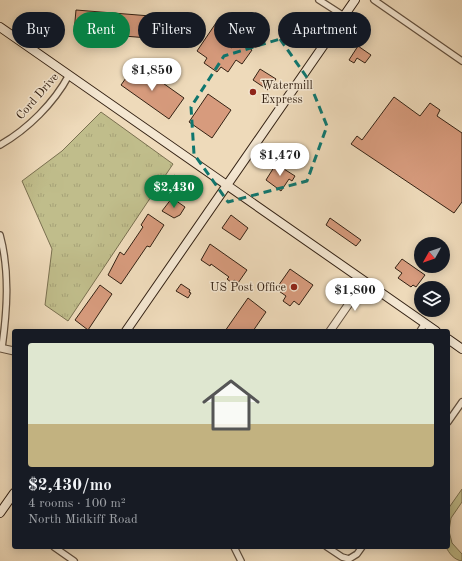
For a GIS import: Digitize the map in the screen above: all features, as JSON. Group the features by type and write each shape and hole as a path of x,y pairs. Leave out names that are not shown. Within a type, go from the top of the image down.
{"main road":[{"path":"347,12 355,0"},
{"path":"0,27 433,329"},
{"path":"127,329 322,48"},
{"path":"450,340 462,349"},
{"path":"0,513 12,496"}],"street":[{"path":"319,0 338,12"},
{"path":"374,0 462,60"},
{"name":"Cord Drive","path":"0,145 13,138 35,119 59,91 69,75"},
{"path":"0,235 7,286 6,322 1,348 12,351"},
{"path":"331,329 364,282"},
{"path":"421,329 425,323"},
{"path":"450,419 462,402"},
{"path":"57,549 74,561"},
{"path":"235,549 241,561"},
{"path":"330,549 342,557 349,558 352,558 361,549"}],"highlighted area":[{"path":"280,39 308,79 327,126 307,181 228,202 194,154 191,107 224,56"}],"green space":[{"path":"101,112 173,164 68,321 45,305 52,249 22,181 62,151"},
{"path":"462,489 462,502 451,518 450,524 450,506"},
{"path":"450,535 452,543 462,554 462,561 454,558 447,549 450,549"}],"building":[{"path":"76,10 101,12 76,12"},
{"path":"130,14 138,15 138,37 130,37"},
{"path":"214,26 214,48 249,48 252,50 242,64 236,60 228,72 221,67 217,72 204,63 207,58 197,51 199,48 206,48 206,38"},
{"path":"357,48 361,48 371,55 365,63 357,58 354,63 349,60"},
{"path":"136,64 184,98 169,119 121,85"},
{"path":"260,69 276,79 268,90 253,80"},
{"path":"208,94 231,110 212,138 189,122"},
{"path":"394,97 420,116 430,103 440,110 437,116 462,133 462,202 454,213 351,144 357,136 362,140"},
{"path":"276,164 295,176 292,181 289,179 281,191 266,180"},
{"path":"174,175 196,191 192,197 170,181"},
{"path":"172,198 185,207 180,215 174,218 162,211"},
{"path":"148,214 164,225 150,247 147,246 121,284 108,275 120,252 124,255 143,227 141,225"},
{"path":"231,215 248,228 240,240 222,228"},
{"path":"330,218 361,240 356,246 326,225"},
{"path":"210,244 247,270 238,283 234,280 232,283 227,279 229,277 211,264 210,266 201,260"},
{"path":"402,259 414,267 414,273 422,273 425,275 420,281 414,281 414,286 411,287 398,278 402,273 395,268"},
{"name":"US Post Office","path":"290,269 313,285 299,305 294,301 290,306 283,301 286,296 276,289"},
{"path":"181,284 190,290 189,292 191,293 188,298 176,291"},
{"path":"100,285 112,294 89,329 75,320"},
{"path":"248,298 266,312 254,329 226,329"}],"place":[{"name":"Watermill Express","path":"253,92"},
{"name":"US Post Office","path":"294,287"}]}
